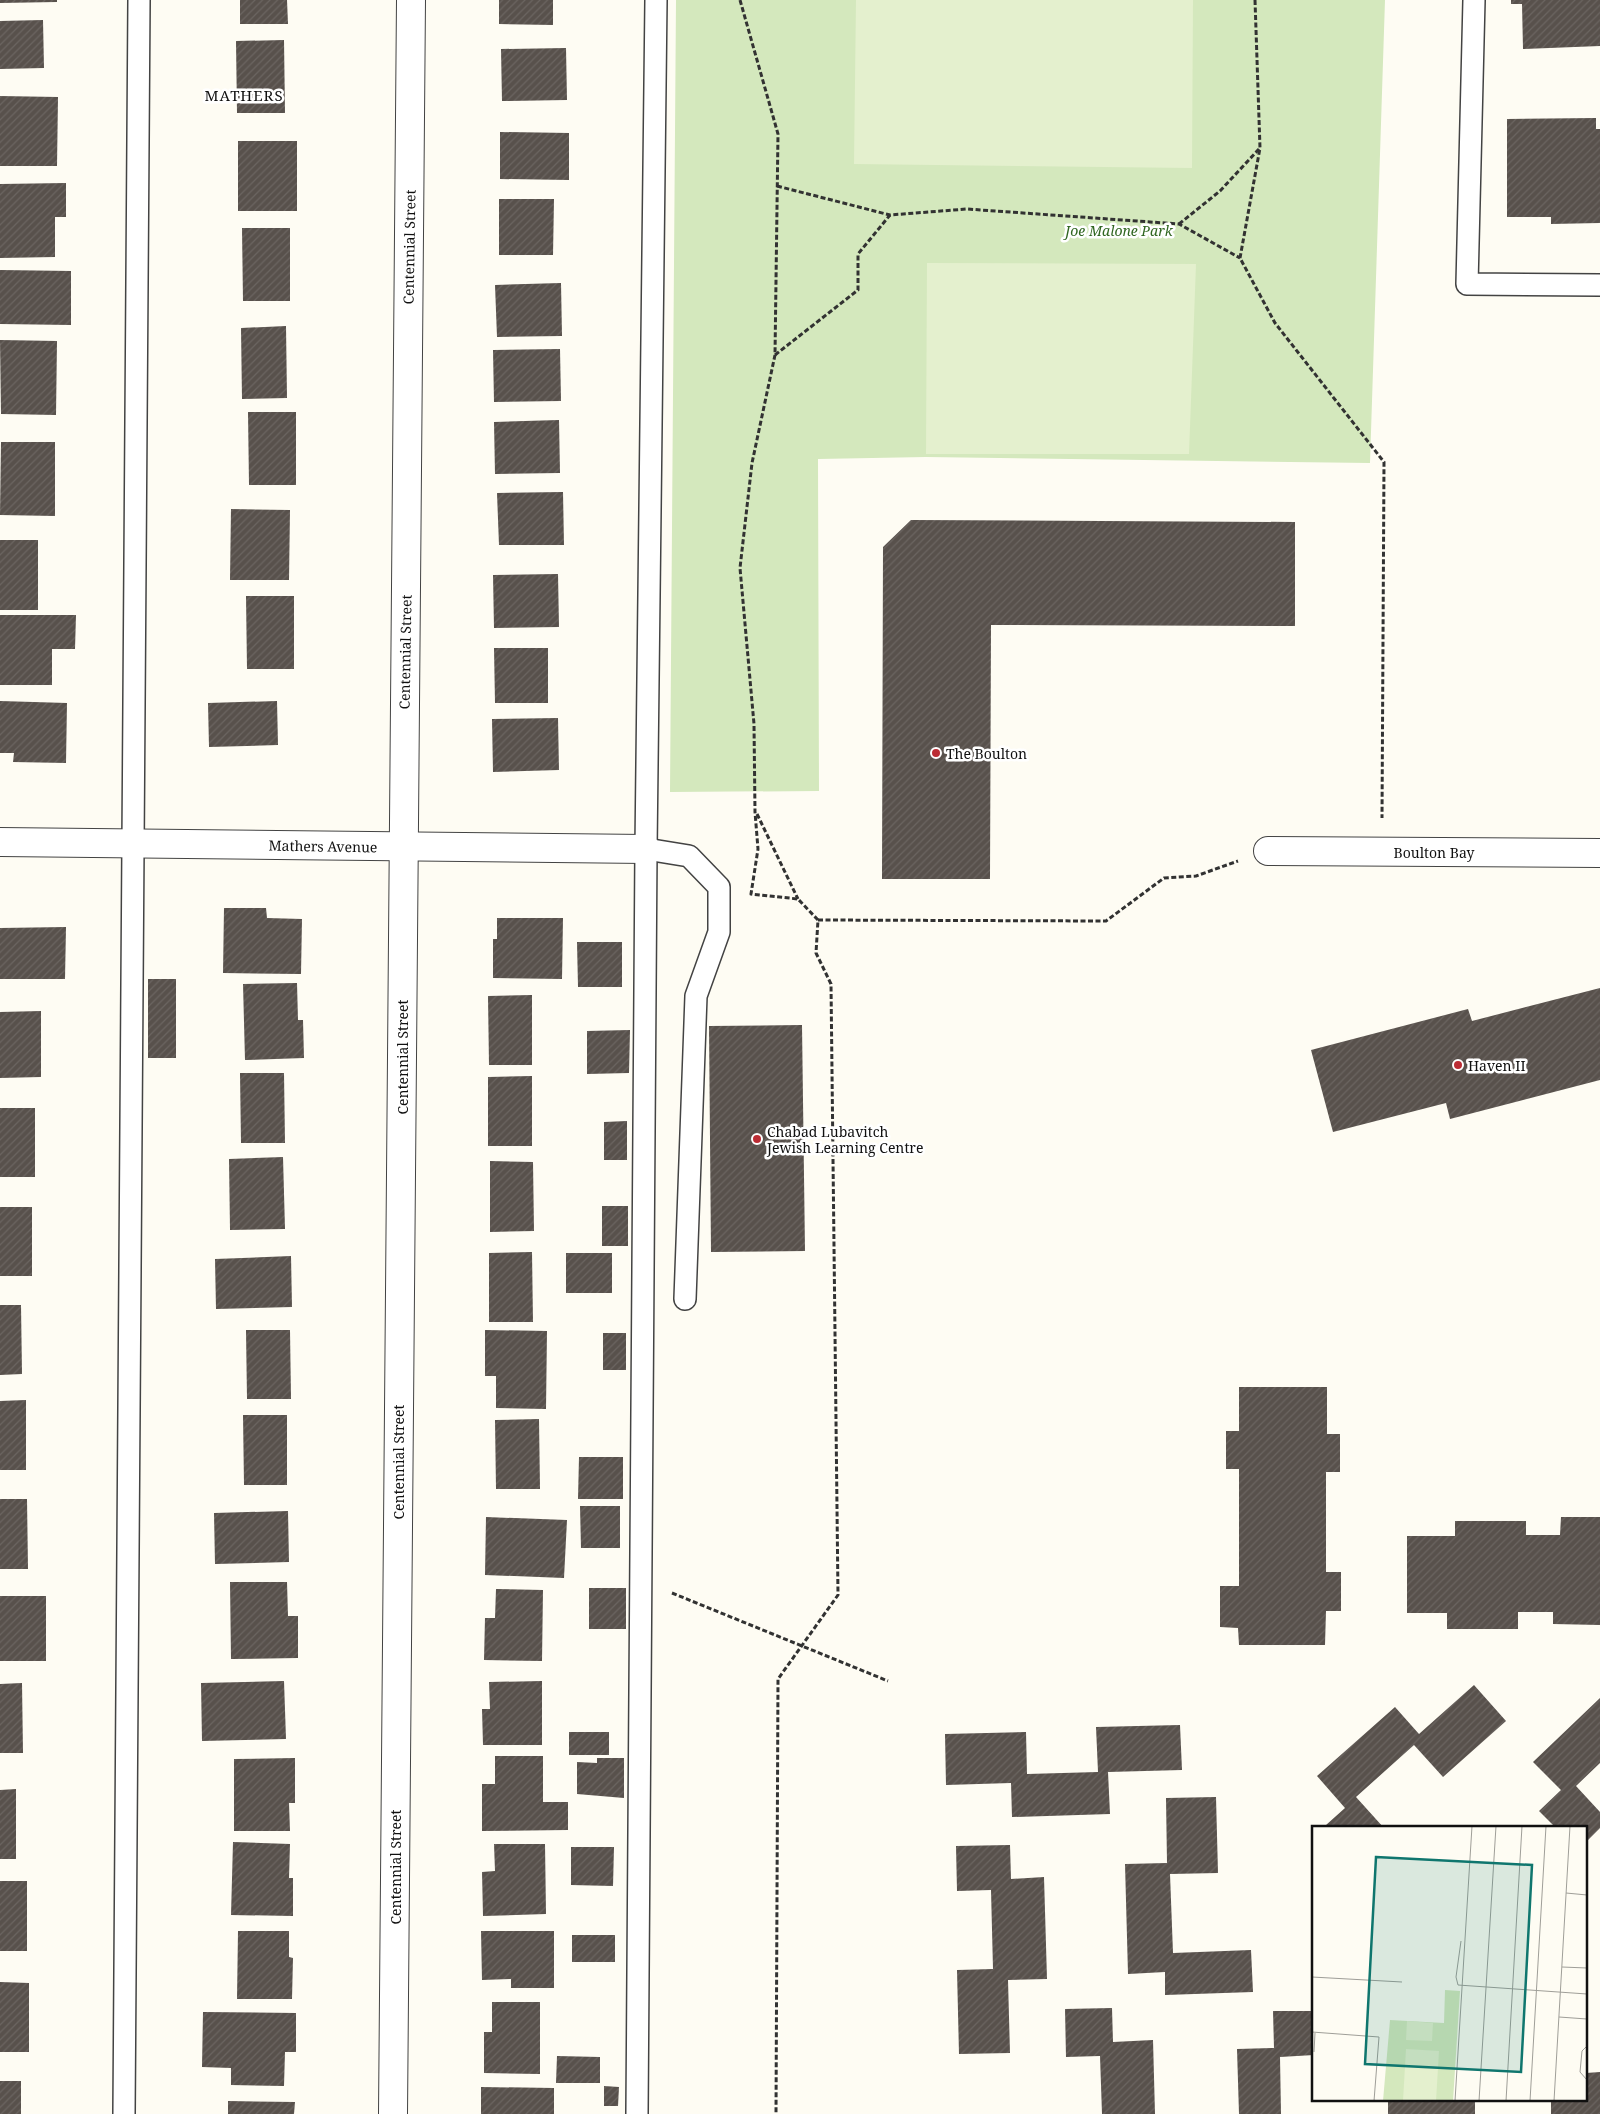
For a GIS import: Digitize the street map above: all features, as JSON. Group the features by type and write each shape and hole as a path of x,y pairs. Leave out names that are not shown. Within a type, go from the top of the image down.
{"street":[{"name":"Centennial Street","path":"393,2114 411,0"},
{"name":"Mathers Avenue","path":"0,842 646,849"},
{"name":"Boulton Bay","path":"1268,851 1600,853"}],"lane":[{"path":"124,2114 139,0"},
{"path":"637,2114 646,849 656,0"},
{"path":"1474,0 1467,284 1600,285"},
{"path":"646,849 689,856 719,887 719,932 696,996 685,1299"}],"path":[{"path":"740,0 778,134 774,355 752,463 740,568 754,724 755,812 758,849 751,894 798,899"},
{"path":"1240,258 1260,148 1255,0"},
{"path":"1179,224 1220,191 1260,148"},
{"path":"777,186 890,215 967,209 1179,224 1240,258 1275,323 1384,462 1383,851"},
{"path":"774,355 858,290 858,254 890,215"},
{"path":"755,812 798,899 818,920 1106,921 1164,878 1196,876 1268,851"},
{"path":"776,2114 778,1679 838,1595 831,984 816,953 818,920"},
{"path":"641,1581 888,1681"}],"green space":[{"name":"Joe Malone Park","path":"676,0 1385,0 1370,463 926,457 818,459 819,791 670,792"},
{"path":"856,0 1193,0 1192,168 854,164"},
{"path":"927,263 1196,264 1189,454 926,454"}],"building":[{"path":"0,0 57,0 57,2 0,3"},
{"path":"240,0 287,0 288,24 240,24"},
{"path":"499,0 553,0 553,25 499,24"},
{"path":"1511,0 1600,0 1600,46 1523,49 1522,4 1511,4"},
{"path":"43,20 44,68 0,69 0,21"},
{"path":"284,40 285,113 237,113 236,41"},
{"path":"566,48 567,100 502,101 501,49"},
{"path":"0,96 58,97 57,166 0,166"},
{"path":"1596,118 1596,129 1600,129 1600,223 1551,224 1551,217 1507,217 1507,119"},
{"path":"500,132 569,133 569,180 500,179"},
{"path":"238,141 297,141 297,211 238,211"},
{"path":"66,183 66,217 55,217 55,257 0,258 0,184"},
{"path":"499,199 554,199 553,255 499,255"},
{"path":"242,228 290,228 290,301 243,301"},
{"path":"0,270 71,271 71,325 0,324"},
{"path":"561,283 562,336 497,337 495,285"},
{"path":"286,326 287,398 242,399 241,328"},
{"path":"0,340 57,341 56,415 1,414"},
{"path":"560,349 561,401 494,402 493,350"},
{"path":"248,412 296,412 296,485 249,485"},
{"path":"559,420 560,473 495,474 494,422"},
{"path":"1,442 55,442 55,516 0,515"},
{"path":"563,492 564,545 499,545 497,493"},
{"path":"231,509 290,510 289,580 230,580"},
{"name":"The Boulton","path":"911,520 1295,522 1295,626 991,625 990,879 882,879 883,547"},
{"path":"0,540 38,540 38,610 0,610"},
{"path":"558,574 559,627 494,628 493,575"},
{"path":"246,596 294,596 294,669 247,669"},
{"path":"0,615 76,615 75,649 52,649 52,685 0,685"},
{"path":"494,648 548,648 548,703 495,703"},
{"path":"0,701 67,703 66,763 13,762 14,753 0,753"},
{"path":"277,701 278,745 209,747 208,703"},
{"path":"558,718 559,770 493,772 492,719"},
{"path":"224,908 266,908 267,918 302,919 301,974 223,973"},
{"path":"497,918 563,918 562,979 493,978 493,939 497,939"},
{"path":"66,927 65,979 0,979 0,928"},
{"path":"577,942 622,942 622,987 578,987"},
{"path":"148,979 176,979 176,1058 148,1058"},
{"path":"297,983 298,1020 303,1020 304,1058 245,1060 243,984"},
{"name":"Haven II","path":"1600,988 1600,1080 1450,1119 1446,1103 1333,1132 1311,1050 1468,1009 1472,1021"},
{"path":"532,995 532,1065 489,1065 488,996"},
{"path":"41,1011 41,1077 0,1078 0,1012"},
{"name":"Chabad Lubavitch Jewish Learning Centre","path":"802,1025 805,1251 711,1252 709,1026"},
{"path":"630,1030 629,1073 587,1074 587,1031"},
{"path":"240,1073 284,1073 285,1143 241,1143"},
{"path":"532,1076 532,1146 488,1146 488,1077"},
{"path":"0,1108 35,1108 35,1177 0,1177"},
{"path":"627,1121 627,1160 604,1160 604,1122"},
{"path":"283,1157 285,1229 230,1230 229,1159"},
{"path":"490,1161 533,1162 534,1231 490,1232"},
{"path":"602,1206 628,1206 628,1246 602,1246"},
{"path":"0,1207 32,1207 32,1276 0,1276"},
{"path":"532,1252 533,1322 489,1322 489,1253"},
{"path":"566,1253 612,1253 612,1293 566,1293"},
{"path":"291,1256 292,1307 216,1309 215,1259"},
{"path":"0,1305 21,1305 22,1374 0,1375"},
{"path":"246,1330 290,1330 291,1399 247,1399"},
{"path":"485,1330 547,1331 546,1409 496,1408 496,1376 485,1376"},
{"path":"603,1333 626,1333 626,1370 603,1370"},
{"path":"1239,1387 1327,1387 1327,1434 1340,1434 1340,1472 1326,1472 1326,1572 1341,1572 1341,1611 1326,1611 1325,1645 1239,1645 1238,1628 1220,1627 1220,1586 1239,1586 1239,1469 1226,1469 1226,1431 1239,1431"},
{"path":"26,1400 26,1470 0,1470 0,1401"},
{"path":"243,1415 287,1415 287,1485 244,1485"},
{"path":"539,1419 540,1489 496,1489 495,1420"},
{"path":"579,1457 623,1457 623,1499 578,1499"},
{"path":"0,1499 27,1499 28,1569 0,1569"},
{"path":"580,1506 620,1506 620,1548 581,1548"},
{"path":"288,1511 289,1562 215,1564 214,1513"},
{"path":"486,1517 567,1520 564,1578 485,1575"},
{"path":"1561,1517 1600,1517 1600,1625 1553,1624 1553,1612 1518,1612 1518,1629 1447,1629 1447,1613 1407,1613 1407,1536 1455,1536 1455,1521 1526,1521 1526,1535 1560,1535"},
{"path":"230,1582 287,1582 288,1616 298,1616 298,1658 231,1659"},
{"path":"589,1588 626,1588 626,1629 589,1629"},
{"path":"496,1589 543,1590 542,1661 484,1660 485,1618 495,1618"},
{"path":"0,1596 46,1596 46,1661 0,1661"},
{"path":"284,1681 286,1739 202,1741 201,1683"},
{"path":"542,1681 542,1745 483,1745 482,1709 490,1709 489,1682"},
{"path":"22,1683 23,1753 0,1753 0,1684"},
{"path":"1474,1685 1506,1721 1443,1777 1414,1745 1356,1797 1382,1826 1326,1825 1345,1808 1317,1776 1395,1707 1419,1734"},
{"path":"1600,1698 1600,1763 1576,1786 1600,1812 1600,1828 1588,1840 1588,1826 1554,1826 1539,1811 1561,1790 1533,1762"},
{"path":"1180,1725 1182,1770 1108,1772 1110,1814 1012,1817 1011,1783 946,1785 945,1734 1026,1732 1027,1774 1098,1772 1096,1727"},
{"path":"569,1732 609,1732 609,1755 569,1755"},
{"path":"495,1756 543,1756 543,1802 568,1802 568,1830 482,1831 482,1784 495,1784"},
{"path":"295,1758 295,1803 289,1803 290,1831 234,1831 234,1759"},
{"path":"597,1758 624,1758 624,1798 577,1794 577,1762 597,1763"},
{"path":"16,1789 16,1859 0,1859 0,1790"},
{"path":"1216,1797 1218,1873 1170,1874 1173,1953 1251,1950 1253,1992 1165,1995 1165,1972 1128,1974 1125,1864 1167,1863 1166,1798"},
{"path":"233,1842 290,1844 289,1878 293,1878 293,1916 231,1915"},
{"path":"494,1844 545,1844 546,1914 483,1916 482,1872 495,1871"},
{"path":"1010,1845 1011,1879 1044,1877 1047,1979 1008,1980 1010,2053 959,2054 957,1970 993,1969 991,1890 957,1891 956,1846"},
{"path":"571,1847 614,1847 613,1886 571,1885"},
{"path":"0,1881 27,1881 27,1951 0,1951"},
{"path":"238,1931 289,1931 289,1957 293,1958 292,1999 237,1999"},
{"path":"481,1931 554,1931 554,1988 511,1988 511,1979 482,1980"},
{"path":"572,1935 615,1935 615,1962 572,1962"},
{"path":"0,1982 29,1983 29,2052 0,2052"},
{"path":"492,2002 540,2002 540,2074 484,2073 484,2032 492,2032"},
{"path":"1112,2008 1113,2042 1153,2040 1155,2114 1102,2114 1100,2056 1066,2057 1065,2009"},
{"path":"1273,2011 1312,2011 1312,2055 1280,2057 1281,2114 1239,2114 1237,2049 1274,2048"},
{"path":"203,2012 296,2013 296,2052 285,2052 284,2086 231,2085 231,2068 202,2067"},
{"path":"557,2056 600,2057 600,2083 556,2083"},
{"path":"1600,2072 1600,2114 1551,2114 1551,2102 1588,2102 1588,2073"},
{"path":"0,2081 21,2081 21,2114 0,2114"},
{"path":"604,2086 619,2087 618,2106 604,2106"},
{"path":"481,2087 554,2088 554,2114 481,2114"},
{"path":"228,2101 295,2102 294,2114 228,2114"},
{"path":"1388,2102 1475,2102 1475,2114 1388,2114"}],"place":[{"name":"The Boulton","path":"936,753"},
{"name":"Haven II","path":"1458,1065"},
{"name":"Chabad Lubavitch Jewish Learning Centre","path":"757,1139"}],"district":[{"name":"MATHERS","path":"244,95"}]}
